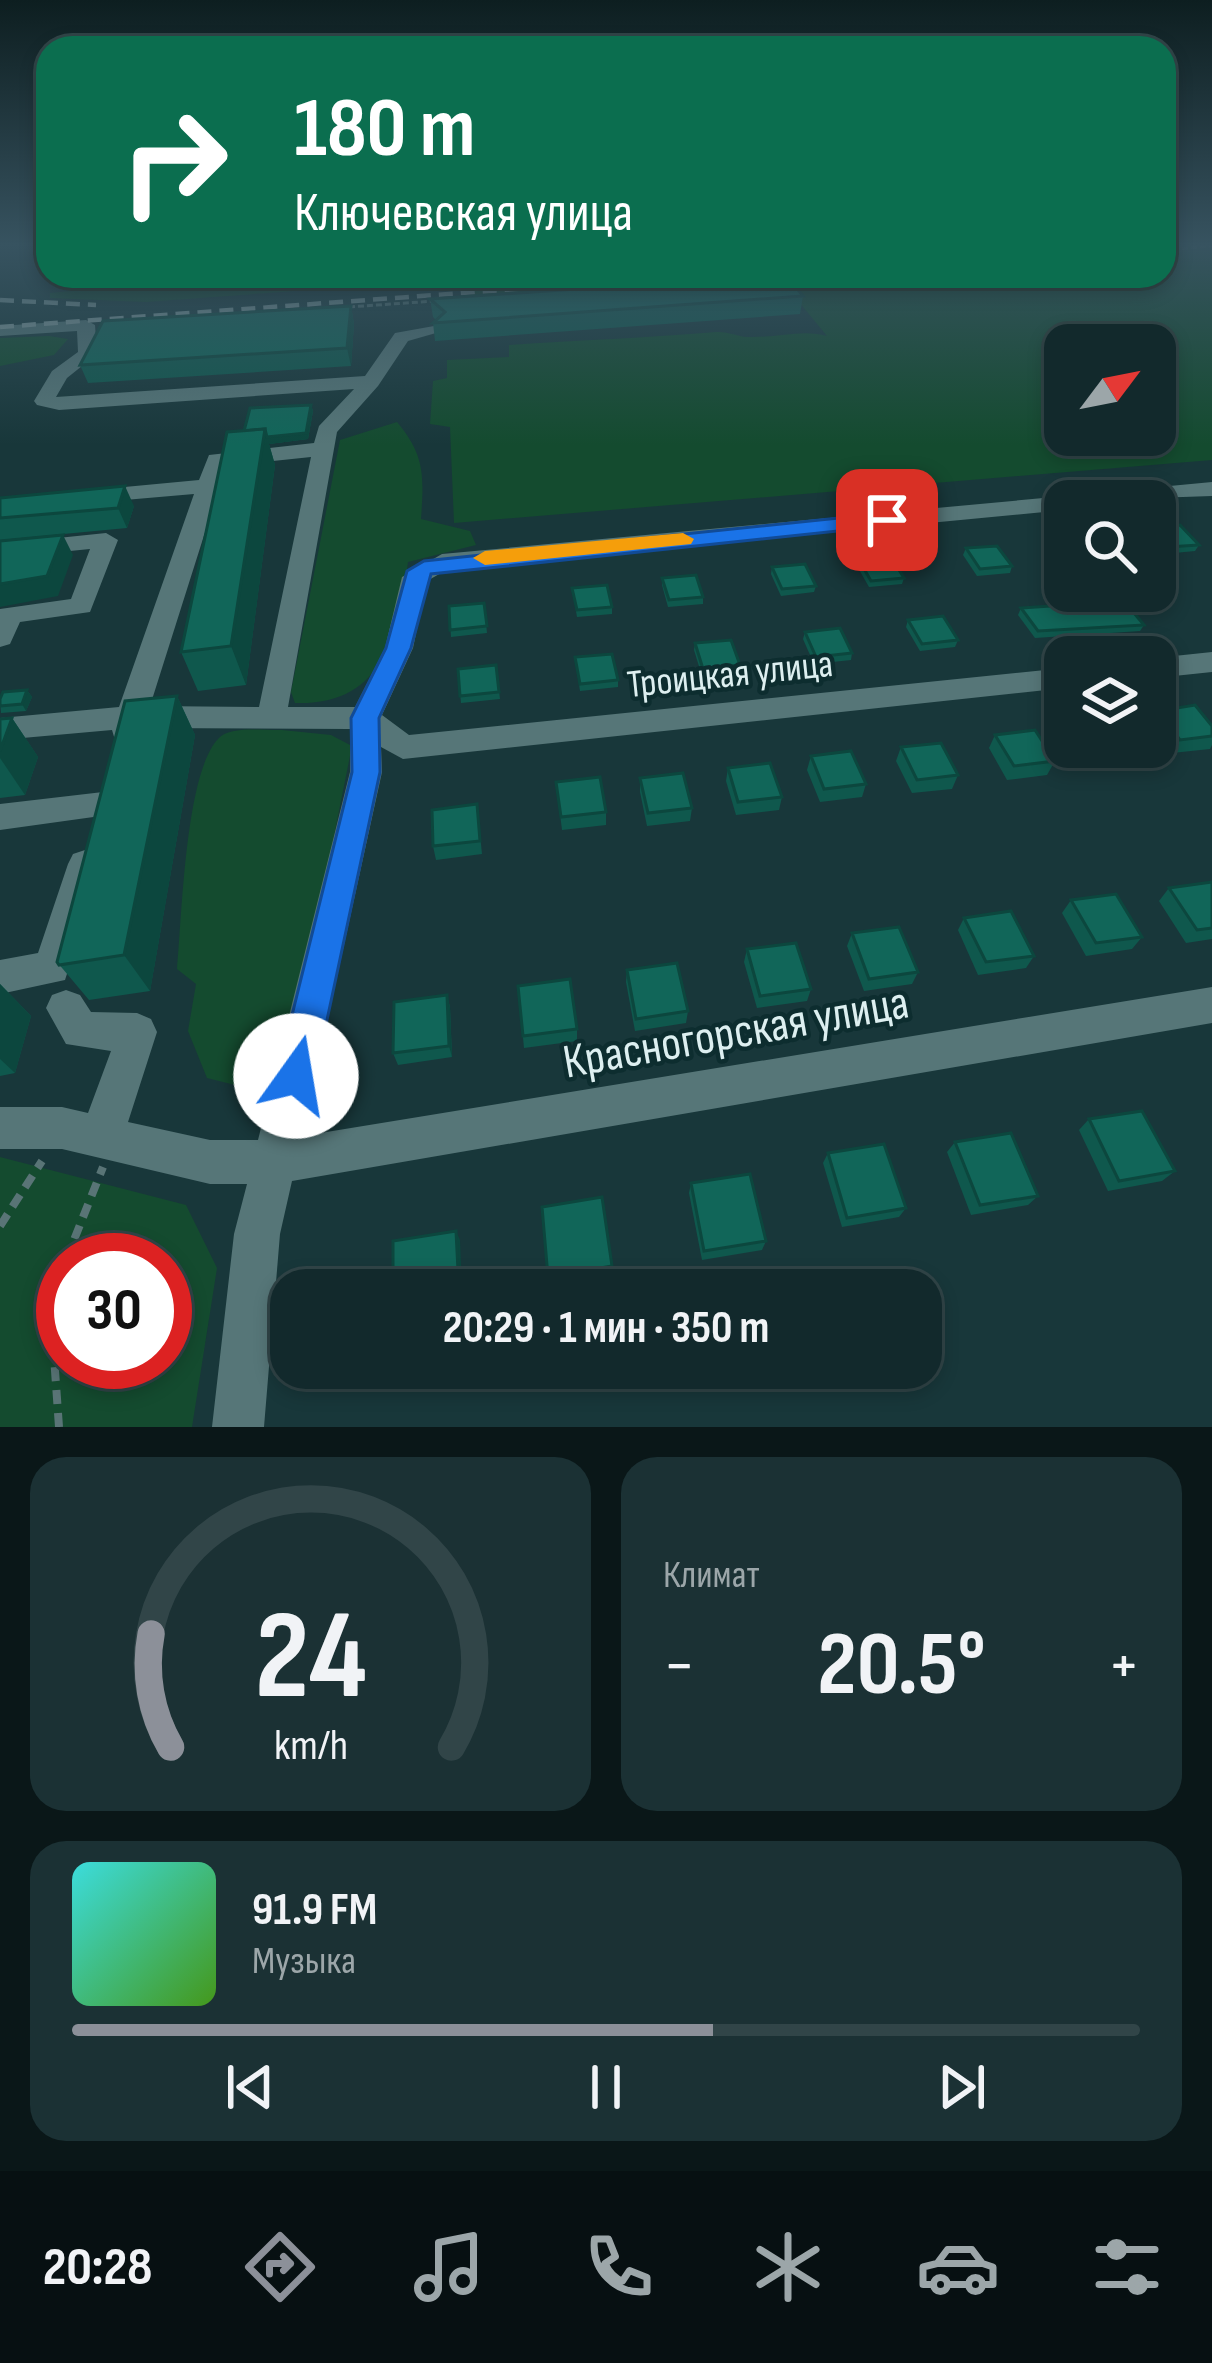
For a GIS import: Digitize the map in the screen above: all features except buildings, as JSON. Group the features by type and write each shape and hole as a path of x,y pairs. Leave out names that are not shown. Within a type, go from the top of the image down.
{"street":[{"path":"0,331 86,325 88,354 59,375 44,401 59,404 371,382"},
{"path":"272,715 328,431 403,338 434,331"},
{"path":"0,977 52,968 131,717 212,477 224,456 324,449"},
{"path":"70,497 212,477"},
{"path":"1176,492 1212,489"},
{"path":"238,1427 257,1234 366,772 365,718 399,648 415,577 442,562 1044,505"},
{"path":"0,550 106,540 81,606 10,615 0,638"},
{"path":"1176,666 1212,662"},
{"name":"Троицкая улица","path":"365,718 403,747 1044,680"},
{"path":"0,729 131,717 365,718"},
{"path":"0,818 103,806"},
{"name":"Красногорская улица","path":"0,1129 97,1135 210,1162 276,1162 1212,1005"},
{"path":"66,1008 80,1031 137,1032 97,1135"}],"path":[{"path":"0,1226 31,1172 97,1135"},
{"path":"73,1233 97,1135"},
{"path":"54,1389 59,1427"}],"green space":[{"path":"807,312 1212,312 1212,460 454,523 450,427 430,424 433,381 447,378 447,360 509,357 509,345 535,343 716,332 748,337 827,336"},
{"path":"0,338 68,339 54,355 0,366"},
{"path":"397,422 421,467 421,519 470,531 476,545 408,562 391,640 367,679 325,701 295,703 291,692 340,440"},
{"path":"231,732 331,735 352,746 290,1055 263,1092 207,1078 188,1031 196,984 177,969 192,814 207,757 218,739"},
{"path":"0,1157 186,1205 217,1268 192,1427 0,1427"}],"railway":[{"path":"0,327 209,312"}],"slow traffic":[{"path":"485,558 683,539"}],"route":[{"path":"296,1076 366,772 365,718 399,648 415,577 424,568 442,562 887,520"}]}
